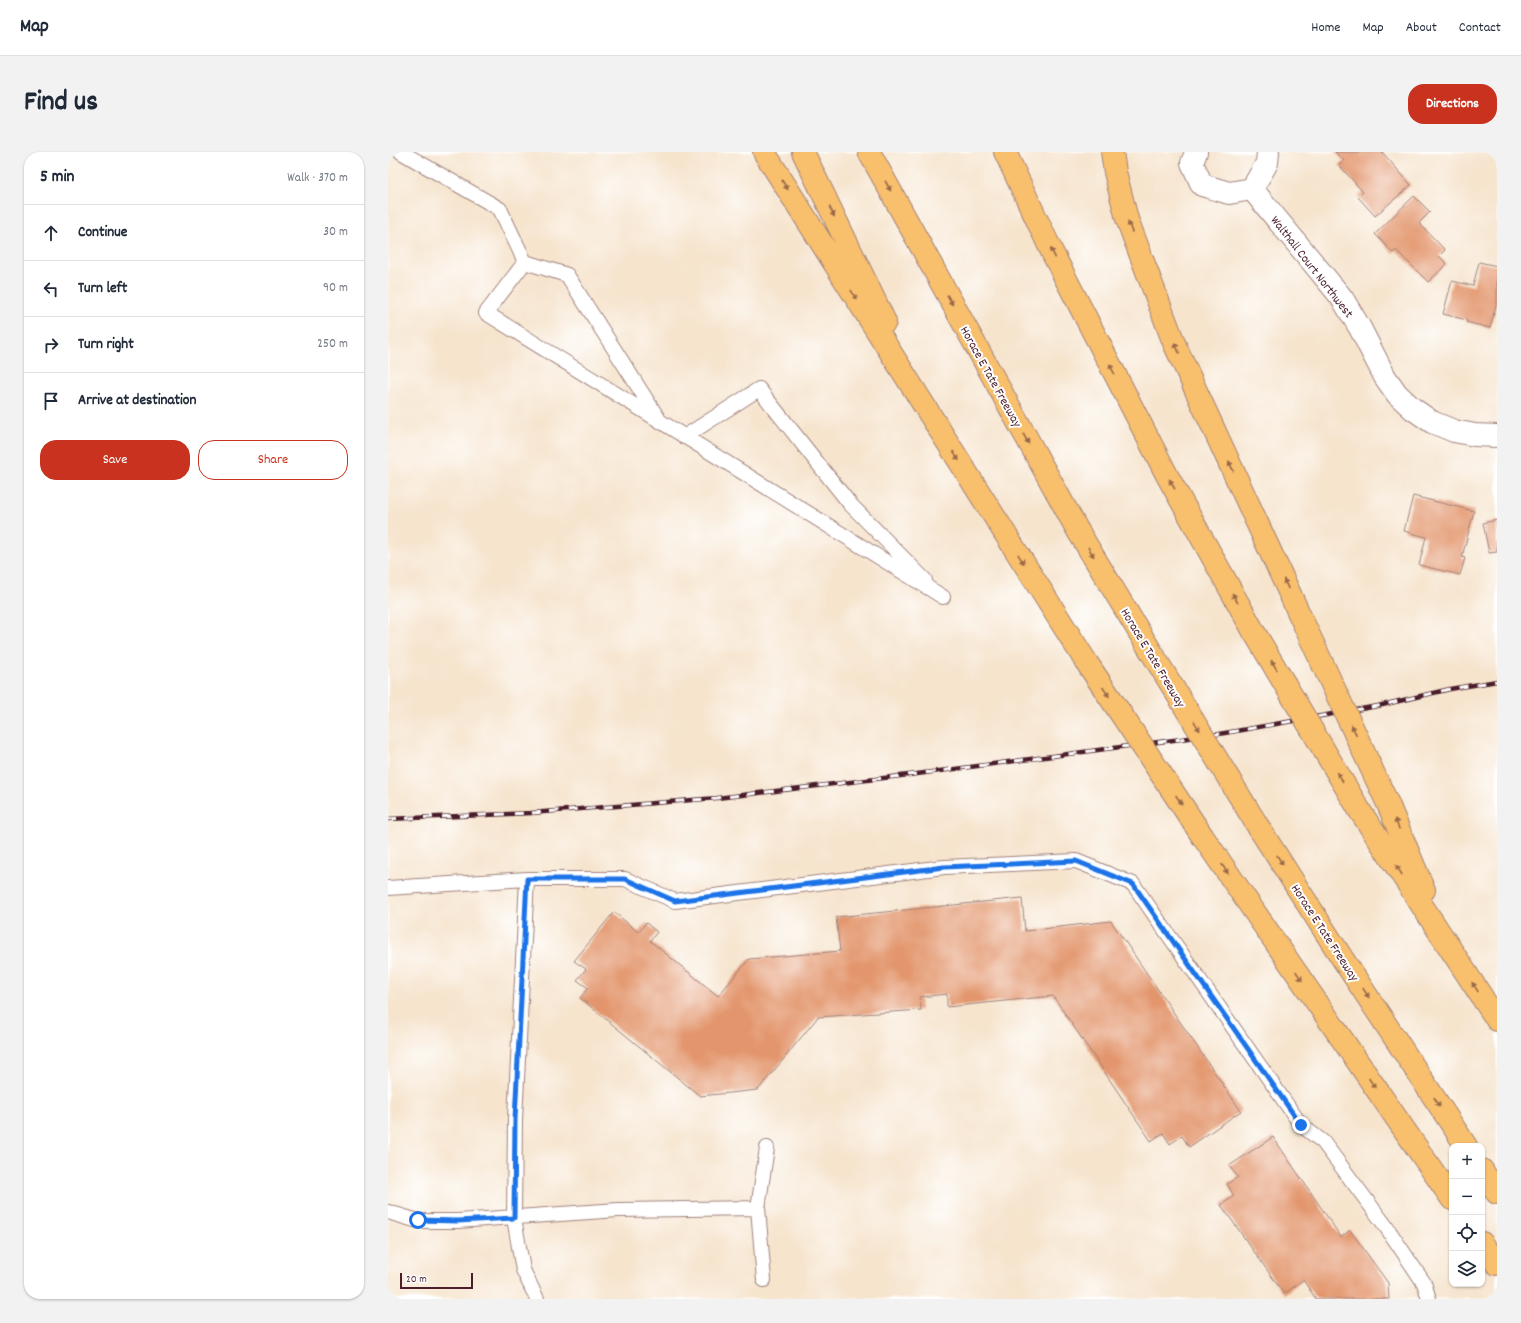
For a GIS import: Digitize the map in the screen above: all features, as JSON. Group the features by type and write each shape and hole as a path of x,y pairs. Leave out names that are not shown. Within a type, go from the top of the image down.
{"highway":[{"path":"764,152 1085,660 1203,837 1449,1195"},
{"path":"803,152 935,423"},
{"name":"Horace E Tate Freeway","path":"869,152 1070,517 1259,828 1344,961 1464,1143"},
{"path":"1005,152 1053,254 1168,477 1254,632 1360,811 1497,1020"},
{"path":"1112,152 1115,172 1127,219 1174,343 1388,804 1443,938"},
{"path":"1485,1175 1497,1193"},
{"path":"1485,1247 1497,1264"}],"street":[{"path":"1196,152 1192,163 1202,185 1229,194 1252,189 1267,163 1268,152"},
{"name":"Walthall Court Northwest","path":"1252,189 1342,298 1360,328 1385,376 1397,394 1413,409 1432,422 1454,431 1475,435 1497,436"}],"lane":[{"path":"401,152 500,209 525,262 567,275 661,422"},
{"path":"525,262 486,313 684,437 943,598 850,504 759,389 684,437"},
{"path":"388,888 527,879 625,879 675,901 944,867 1076,861 1133,884 1301,1125 1323,1142 1385,1224 1424,1282 1429,1299"},
{"path":"527,879 515,1119 514,1218 523,1270 537,1299"},
{"path":"764,1280 758,1208 766,1148"},
{"path":"388,1212 418,1220 458,1221 618,1210 758,1208"}],"building":[{"path":"1335,152 1382,152 1411,185 1375,216 1358,197 1363,192 1339,165 1344,161"},
{"path":"1414,196 1430,212 1419,223 1445,250 1439,256 1447,264 1428,282 1396,250 1393,253 1375,234"},
{"path":"1479,262 1497,266 1497,301 1490,328 1443,314 1452,281 1473,286"},
{"path":"1413,496 1474,511 1462,557 1465,558 1460,575 1419,565 1426,537 1404,531"},
{"path":"1497,520 1497,552 1489,553 1483,523"},
{"path":"1022,898 1025,931 1111,921 1241,1111 1189,1147 1182,1136 1170,1144 1163,1133 1151,1141 1053,996 947,1007 947,994 920,997 921,1010 818,1017 758,1090 700,1096 580,998 588,988 577,980 586,969 574,961 614,912 638,932 646,923 657,932 650,941 718,996 749,959 840,951 836,917"},
{"path":"1273,1137 1341,1237 1350,1230 1388,1283 1389,1299 1316,1299 1303,1280 1284,1294 1221,1205 1234,1196 1227,1184 1238,1177 1229,1166"}],"railway":[{"path":"388,819 531,813 717,798 917,774 1219,734 1378,706 1450,689 1497,681"}],"route":[{"path":"418,1220 458,1221 514,1218 515,1119 527,879 625,879 675,901 944,867 1076,861 1133,884 1301,1125"}]}
